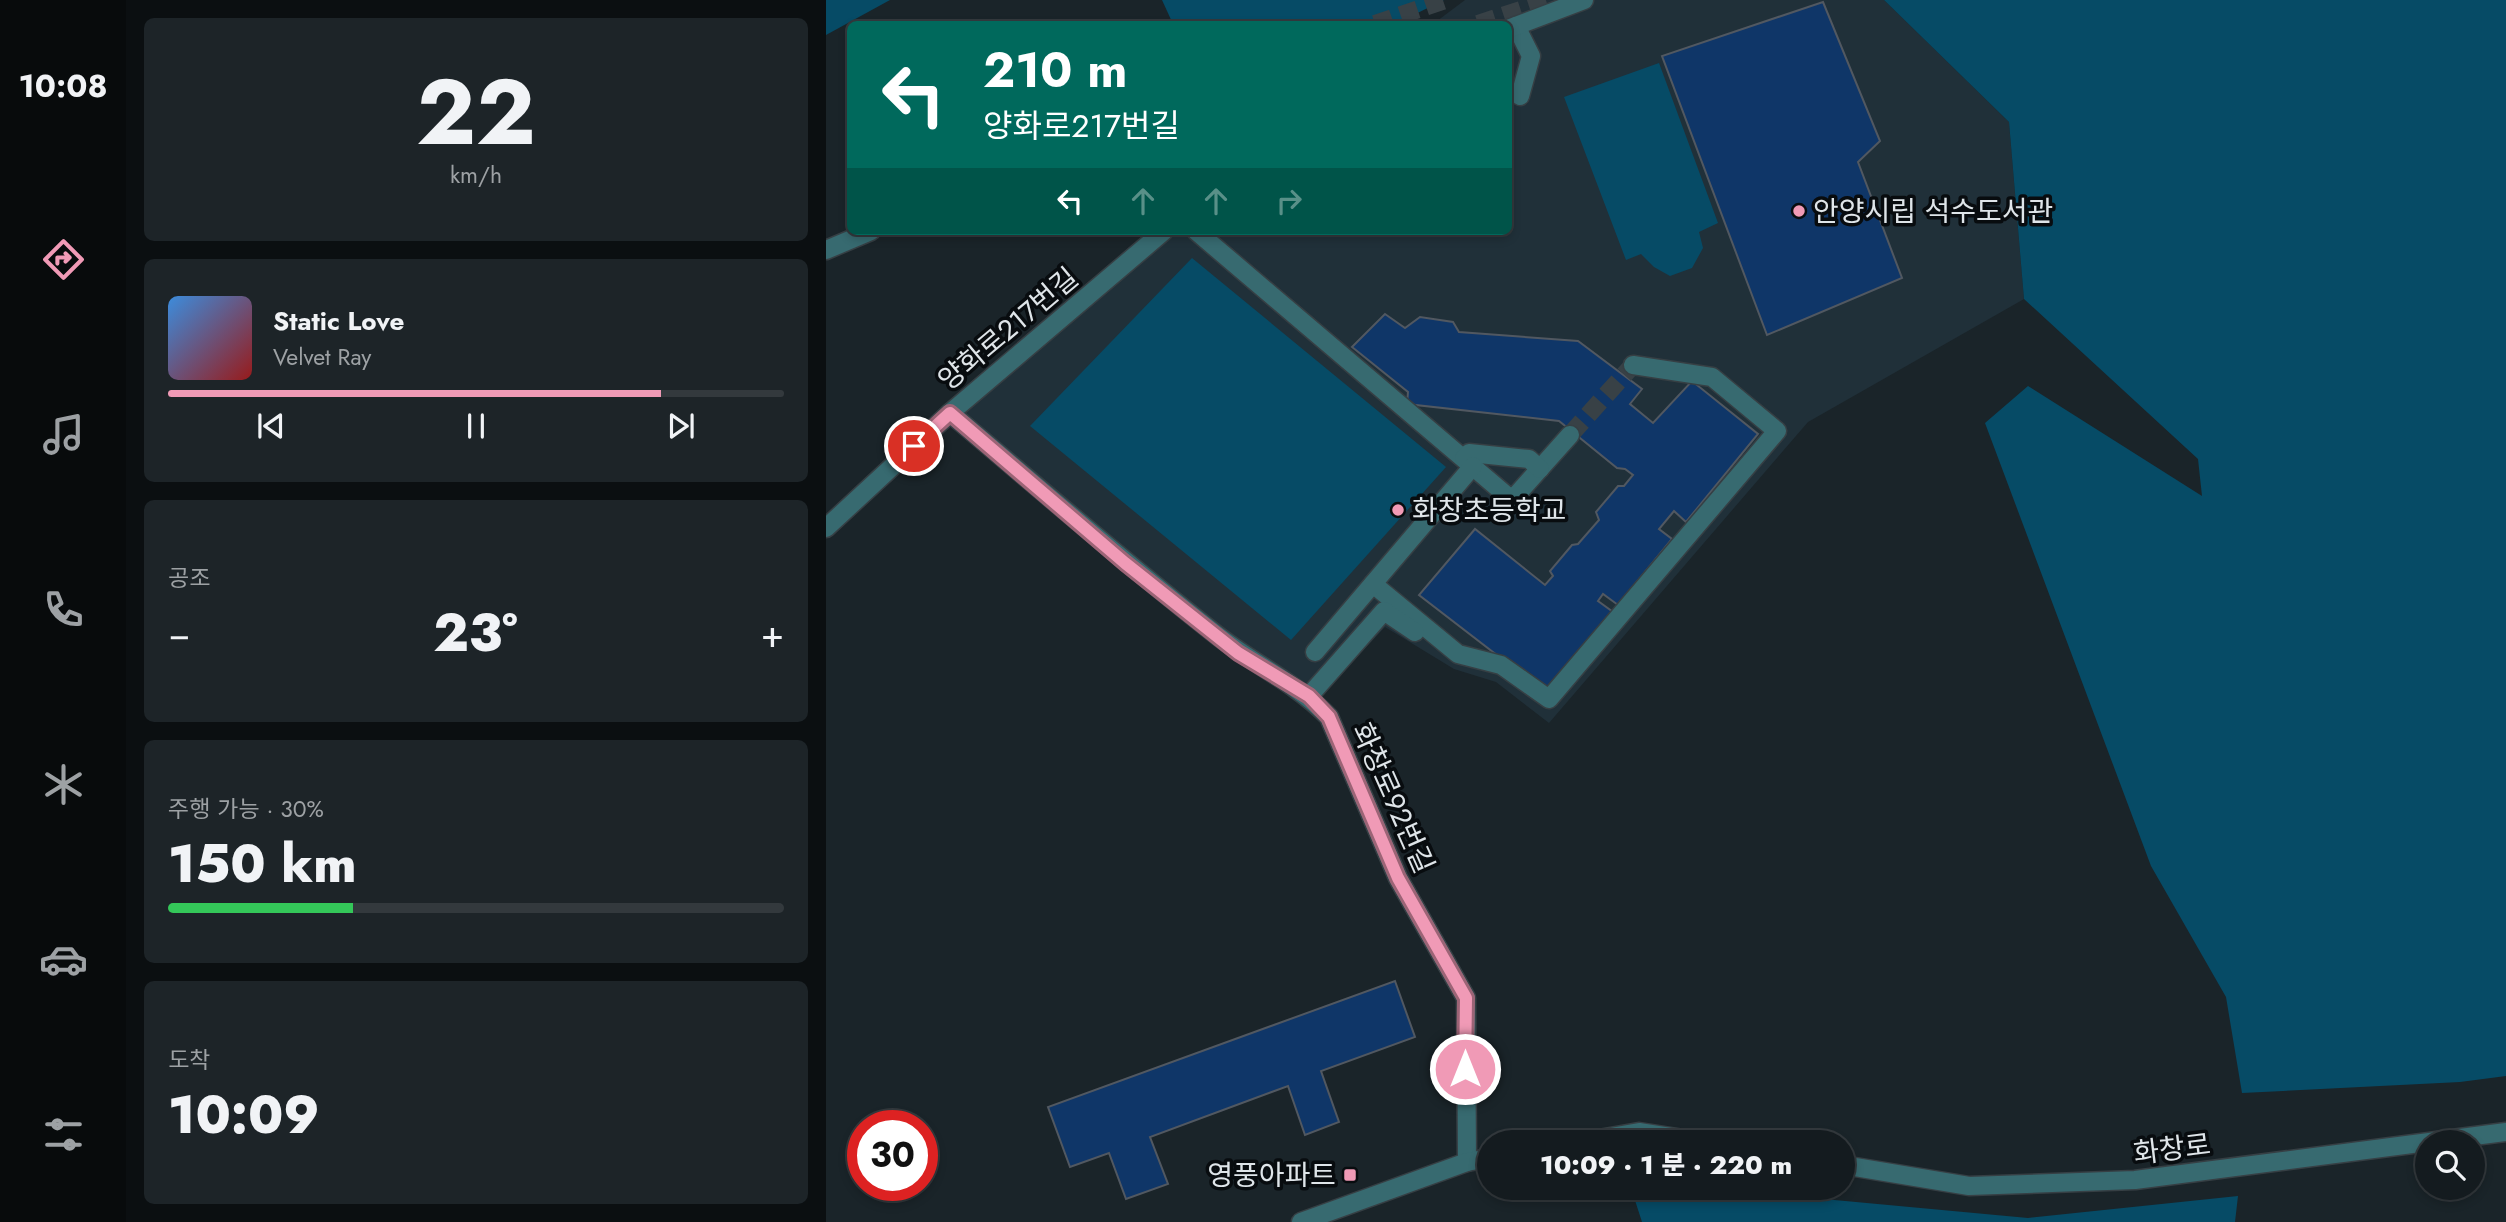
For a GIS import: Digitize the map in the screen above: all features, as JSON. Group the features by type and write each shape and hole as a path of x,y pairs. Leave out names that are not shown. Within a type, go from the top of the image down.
{"street":[{"path":"1520,96 1531,56 1512,27 1584,0"},
{"path":"826,250 862,235"},
{"name":"양화로217번길","path":"826,528 950,413 1159,235"},
{"path":"1201,235 1512,500 1570,435"},
{"path":"1309,696 1384,611 1432,644 1501,665 1549,699 1777,431 1712,377 1633,365"},
{"name":"화창로92번길","path":"950,413 1125,563 1238,653 1309,696 1329,717 1398,878 1466,998 1467,1162"},
{"path":"1315,652 1373,584 1469,462 1469,453 1529,459 1540,469"},
{"path":"1373,584 1458,654"},
{"name":"화창로","path":"1855,1166 1969,1186 2135,1180 2506,1132"},
{"path":"1310,1221 1477,1160"}],"shaded area":[{"path":"826,0 890,0 847,21 826,35"},
{"path":"1162,0 1444,0 1401,21 1172,21"},
{"path":"1465,0 1884,0 2009,122 2024,299 1808,422 1549,723 1496,682 1454,669 1385,627 1325,691 1315,693 1244,650 950,413 1159,235 1512,235 1512,21 1437,21"},
{"path":"1884,0 2506,0 2506,1076 2460,1082 2242,1093 2226,997 2151,866 1985,423 2028,386 2202,496 2198,459 2024,299 2009,122"},
{"path":"1659,63 1718,223 1699,232 1703,248 1692,268 1670,276 1654,267 1641,254 1626,260 1564,97"},
{"path":"1192,258 1446,467 1291,640 1030,426"},
{"path":"2238,1196 2235,1222 1642,1222 1635,1200 1835,1200 2028,1218"}],"building":[{"name":"안양시립 석수도서관","path":"1823,2 1880,141 1858,162 1902,278 1767,335 1662,56"},
{"path":"1385,314 1405,328 1420,317 1453,322 1459,332 1578,341 1642,389 1630,404 1653,423 1692,381 1758,434 1686,522 1674,511 1659,529 1672,539 1618,605 1603,594 1598,601 1613,612 1546,693 1419,595 1475,529 1545,585 1553,576 1550,571 1572,545 1578,544 1599,520 1596,512 1618,486 1624,486 1633,475 1625,469 1617,468 1559,421 1407,404 1408,392 1352,347"},
{"path":"1395,981 1415,1037 1321,1071 1339,1122 1305,1135 1288,1086 1150,1137 1168,1184 1126,1199 1109,1153 1070,1167 1048,1107"}],"tunnel":[{"path":"1384,21 1445,0"},
{"path":"1487,21 1551,0"},
{"path":"1570,435 1633,365"}],"place":[{"name":"안양시립 석수도서관","path":"1799,211"},
{"name":"화창초등학교","path":"1398,510"},
{"name":"영풍아파트","path":"1350,1175"}],"route":[{"path":"914,446 950,413 1125,563 1238,653 1309,696 1329,717 1398,878 1466,998 1465,1069"}]}
